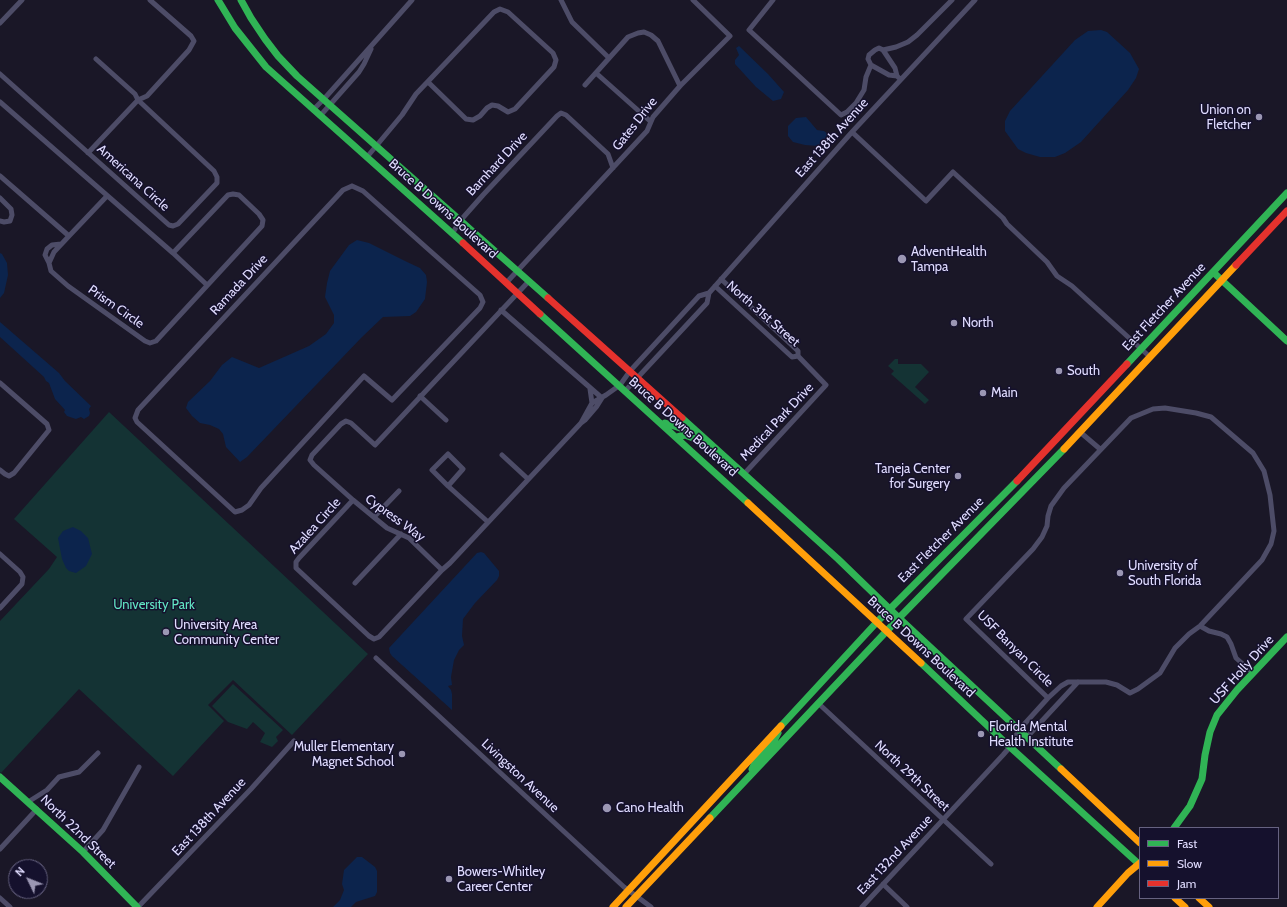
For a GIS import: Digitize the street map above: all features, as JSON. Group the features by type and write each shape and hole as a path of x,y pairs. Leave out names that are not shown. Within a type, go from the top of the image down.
{"main road":[{"name":"Bruce B Downs Boulevard","path":"218,0 235,28 266,67 677,436 1010,747 1139,864"},
{"name":"Bruce B Downs Boulevard","path":"241,0 251,18 278,56 297,76 638,378 838,559 898,618 1139,841"},
{"name":"East Fletcher Avenue","path":"613,907 877,622 1031,466 1287,193"},
{"name":"East Fletcher Avenue","path":"626,907 898,618 1080,432 1287,211"},
{"path":"1213,272 1287,341"},
{"path":"661,422 682,428 694,429"},
{"path":"677,436 685,435 693,438 730,462"},
{"name":"USF Holly Drive","path":"1175,827 1190,806 1202,779 1210,732 1217,715 1237,690 1287,638"},
{"path":"748,777 756,761 773,744 783,724"},
{"name":"North 22nd Street","path":"0,777 83,852 138,907"},
{"path":"1097,907 1139,864"},
{"path":"1176,899 1185,907"},
{"path":"1200,899 1209,907"}],"street":[{"path":"0,23 22,0"},
{"path":"88,153 138,100 147,96 189,50 194,41 150,0"},
{"path":"313,110 412,0"},
{"path":"561,0 572,22 609,58"},
{"name":"Gates Drive","path":"507,282 647,131 650,121 680,86 730,36 693,0"},
{"path":"773,0 749,30 841,115 847,112 856,103 864,90 866,77 871,65"},
{"path":"899,78 889,75 871,65 868,59 870,55 879,48 883,50 908,42 952,0"},
{"name":"East 138th Avenue","path":"623,388 638,378 707,303 709,293 721,279 899,78 975,0"},
{"path":"367,157 402,115 416,94 494,12 500,9 508,12 553,53 556,60 554,67 515,109 508,112 498,106 492,105 473,120 466,119 428,82"},
{"path":"585,85 628,37 638,32 644,32 651,35 658,41 680,86"},
{"path":"320,116 359,72 374,43"},
{"path":"883,50 895,68 899,78"},
{"path":"96,60 135,94 138,100"},
{"path":"596,73 650,121"},
{"name":"Americana Circle","path":"0,74 169,225 173,226 178,224 217,183 217,177 214,171 138,100"},
{"path":"0,102 173,253 207,285"},
{"name":"Barnhard Drive","path":"452,234 460,221 483,195 556,116 561,113 566,115 608,154 613,168"},
{"path":"852,132 926,201 953,172 1003,218 1007,224 1047,262 1057,276 1072,286 1150,357"},
{"path":"0,176 69,236"},
{"name":"Ramada Drive","path":"352,186 363,191 428,249 480,295 483,302 480,308 392,400 364,376 261,488 249,506 235,512 137,422 135,418 143,403 343,190 352,186"},
{"name":"Prism Circle","path":"107,196 61,244 52,244 47,249 45,255 52,271 68,286 144,341 150,343 156,341 262,226 263,220 238,195 228,195 173,253"},
{"path":"0,198 11,209 12,215 10,221 0,221"},
{"name":"North 31st Street","path":"721,279 798,351 798,356 826,385"},
{"name":"Azalea Circle","path":"529,281 375,445 351,423 346,421 341,424 312,455 310,460 314,465 353,500 299,558 296,562 296,568 369,636 374,639 379,637 581,422 592,403 623,388"},
{"name":"North 31st Street","path":"715,286 792,357 798,356"},
{"name":"East 138th Avenue","path":"623,388 630,371 699,296 709,293"},
{"path":"501,310 602,398"},
{"path":"0,383 47,424 49,430 14,473 9,476 0,470"},
{"name":"Medical Park Drive","path":"744,474 826,385"},
{"path":"590,388 592,403"},
{"path":"420,396 446,420"},
{"name":"Azalea Circle","path":"581,422 585,420 598,406 602,398"},
{"name":"USF Banyan Circle","path":"1010,747 1018,730 1048,698 1061,686 1068,682 1106,682 1117,685 1130,692 1138,690 1160,673 1175,648 1189,634 1200,626 1262,560 1271,544 1274,531 1270,495 1264,471 1259,460 1253,454 1211,418 1196,413 1165,408 1153,409 1131,418 1064,488 1050,506 1047,526 1042,537 1033,549 966,619 1048,698"},
{"path":"1080,432 1100,449"},
{"path":"448,486 464,469 448,454 432,470 448,486 488,522"},
{"path":"502,455 528,479"},
{"path":"374,518 399,491"},
{"name":"Cypress Way","path":"353,500 387,528 410,538 442,570"},
{"path":"355,583 401,534"},
{"path":"0,554 20,572 23,577 22,584 0,608"},
{"path":"1200,626 1209,631 1227,637 1232,644 1236,658 1253,673"},
{"name":"Livingston Avenue","path":"376,658 624,887 651,907"},
{"name":"USF Banyan Circle","path":"1010,747 1027,737 1078,682"},
{"name":"North 29th Street","path":"818,703 991,864"},
{"name":"East 138th Avenue","path":"138,907 294,741"},
{"name":"East 132nd Avenue","path":"862,907 1010,747"},
{"path":"28,802 47,790 59,777 79,772 98,753"},
{"path":"83,852 103,830 139,767"},
{"path":"0,849 37,809"},
{"path":"883,884 907,907"},
{"path":"0,898 10,907"}],"green space":[{"path":"895,359 898,359 898,364 921,364 929,372 915,387 929,400 925,404 891,374 894,371 888,366"},
{"name":"University Park","path":"109,412 368,654 292,735 233,680 208,705 224,721 173,776 79,689 1,773 0,621 49,569 57,557 14,519"},
{"path":"233,684 283,730 276,737 278,741 272,747 260,742 265,733 253,722 247,729 228,722 212,706"}],"water":[{"path":"1101,30 1107,32 1130,53 1139,69 1136,78 1128,90 1081,142 1065,153 1055,157 1040,157 1018,149 1005,131 1005,121 1010,111 1075,40 1088,31"},
{"path":"739,46 784,92 781,99 773,101 756,87 735,64 735,60 739,55 736,48"},
{"path":"806,117 817,130 824,131 829,135 818,146 793,142 788,136 788,126 796,118"},
{"path":"357,240 369,243 420,268 426,275 427,282 425,299 416,312 410,316 383,317 247,457 240,462 226,447 223,434 219,429 200,423 192,416 186,408 188,402 210,381 222,365 232,357 259,368 309,346 326,334 334,323 334,315 325,297 330,271 349,245"},
{"path":"0,253 7,263 8,275 4,293 0,298"},
{"path":"0,322 59,373 65,381 91,406 89,409 89,416 84,419 81,417 76,419 67,416 64,412 65,410 55,399 49,383 44,377 0,337"},
{"path":"73,527 81,531 88,538 92,554 86,566 76,573 69,571 66,568 62,559 58,538 63,531"},
{"path":"477,553 484,553 499,571 499,576 463,619 462,636 464,645 459,650 454,660 451,677 452,685 448,686 452,694 452,710 392,656 389,648"},
{"path":"357,857 362,857 375,867 377,871 377,892 375,896 356,902 351,907 333,907 340,900 344,890 342,884 344,870"}],"traffic: fast":[{"path":"218,0 235,28 266,67 463,243"},
{"path":"241,0 265,39 278,56 297,76 548,298"},
{"path":"1127,364 1287,193"},
{"path":"1213,272 1287,341"},
{"path":"540,314 748,503"},
{"path":"682,418 838,559 1061,769"},
{"path":"665,423 683,429 694,429"},
{"path":"677,437 685,435 693,438 713,451"},
{"path":"710,818 899,618 1064,449"},
{"path":"781,726 877,622 1017,481"},
{"path":"1175,827 1190,806 1202,779 1210,732 1217,715 1237,690 1287,637"},
{"path":"921,663 1010,747 1139,864"},
{"path":"752,769 756,761 773,743 778,733"},
{"path":"0,777 83,852 137,907"}],"traffic: slow":[{"path":"1064,449 1236,265"},
{"path":"748,503 921,663"},
{"path":"613,907 781,726"},
{"path":"1061,769 1139,842"},
{"path":"626,907 710,818"},
{"path":"1097,907 1128,873 1139,864"},
{"path":"1176,899 1185,907"},
{"path":"1200,899 1209,907"}],"traffic: jam":[{"path":"1236,265 1287,211"},
{"path":"463,243 540,314"},
{"path":"548,298 682,418"},
{"path":"1017,481 1127,364"}],"place":[{"name":"Union on Fletcher","path":"1259,117"},
{"name":"AdventHealth Tampa","path":"902,259"},
{"name":"North","path":"954,323"},
{"name":"South","path":"1059,371"},
{"name":"Main","path":"983,393"},
{"name":"Taneja Center for Surgery","path":"958,476"},
{"name":"University of South Florida","path":"1120,573"},
{"name":"University Area Community Center","path":"166,632"},
{"name":"Florida Mental Health Institute","path":"981,734"},
{"name":"Muller Elementary Magnet School","path":"402,754"},
{"name":"Cano Health","path":"607,808"},
{"name":"Bowers-Whitley Career Center","path":"449,879"}]}
